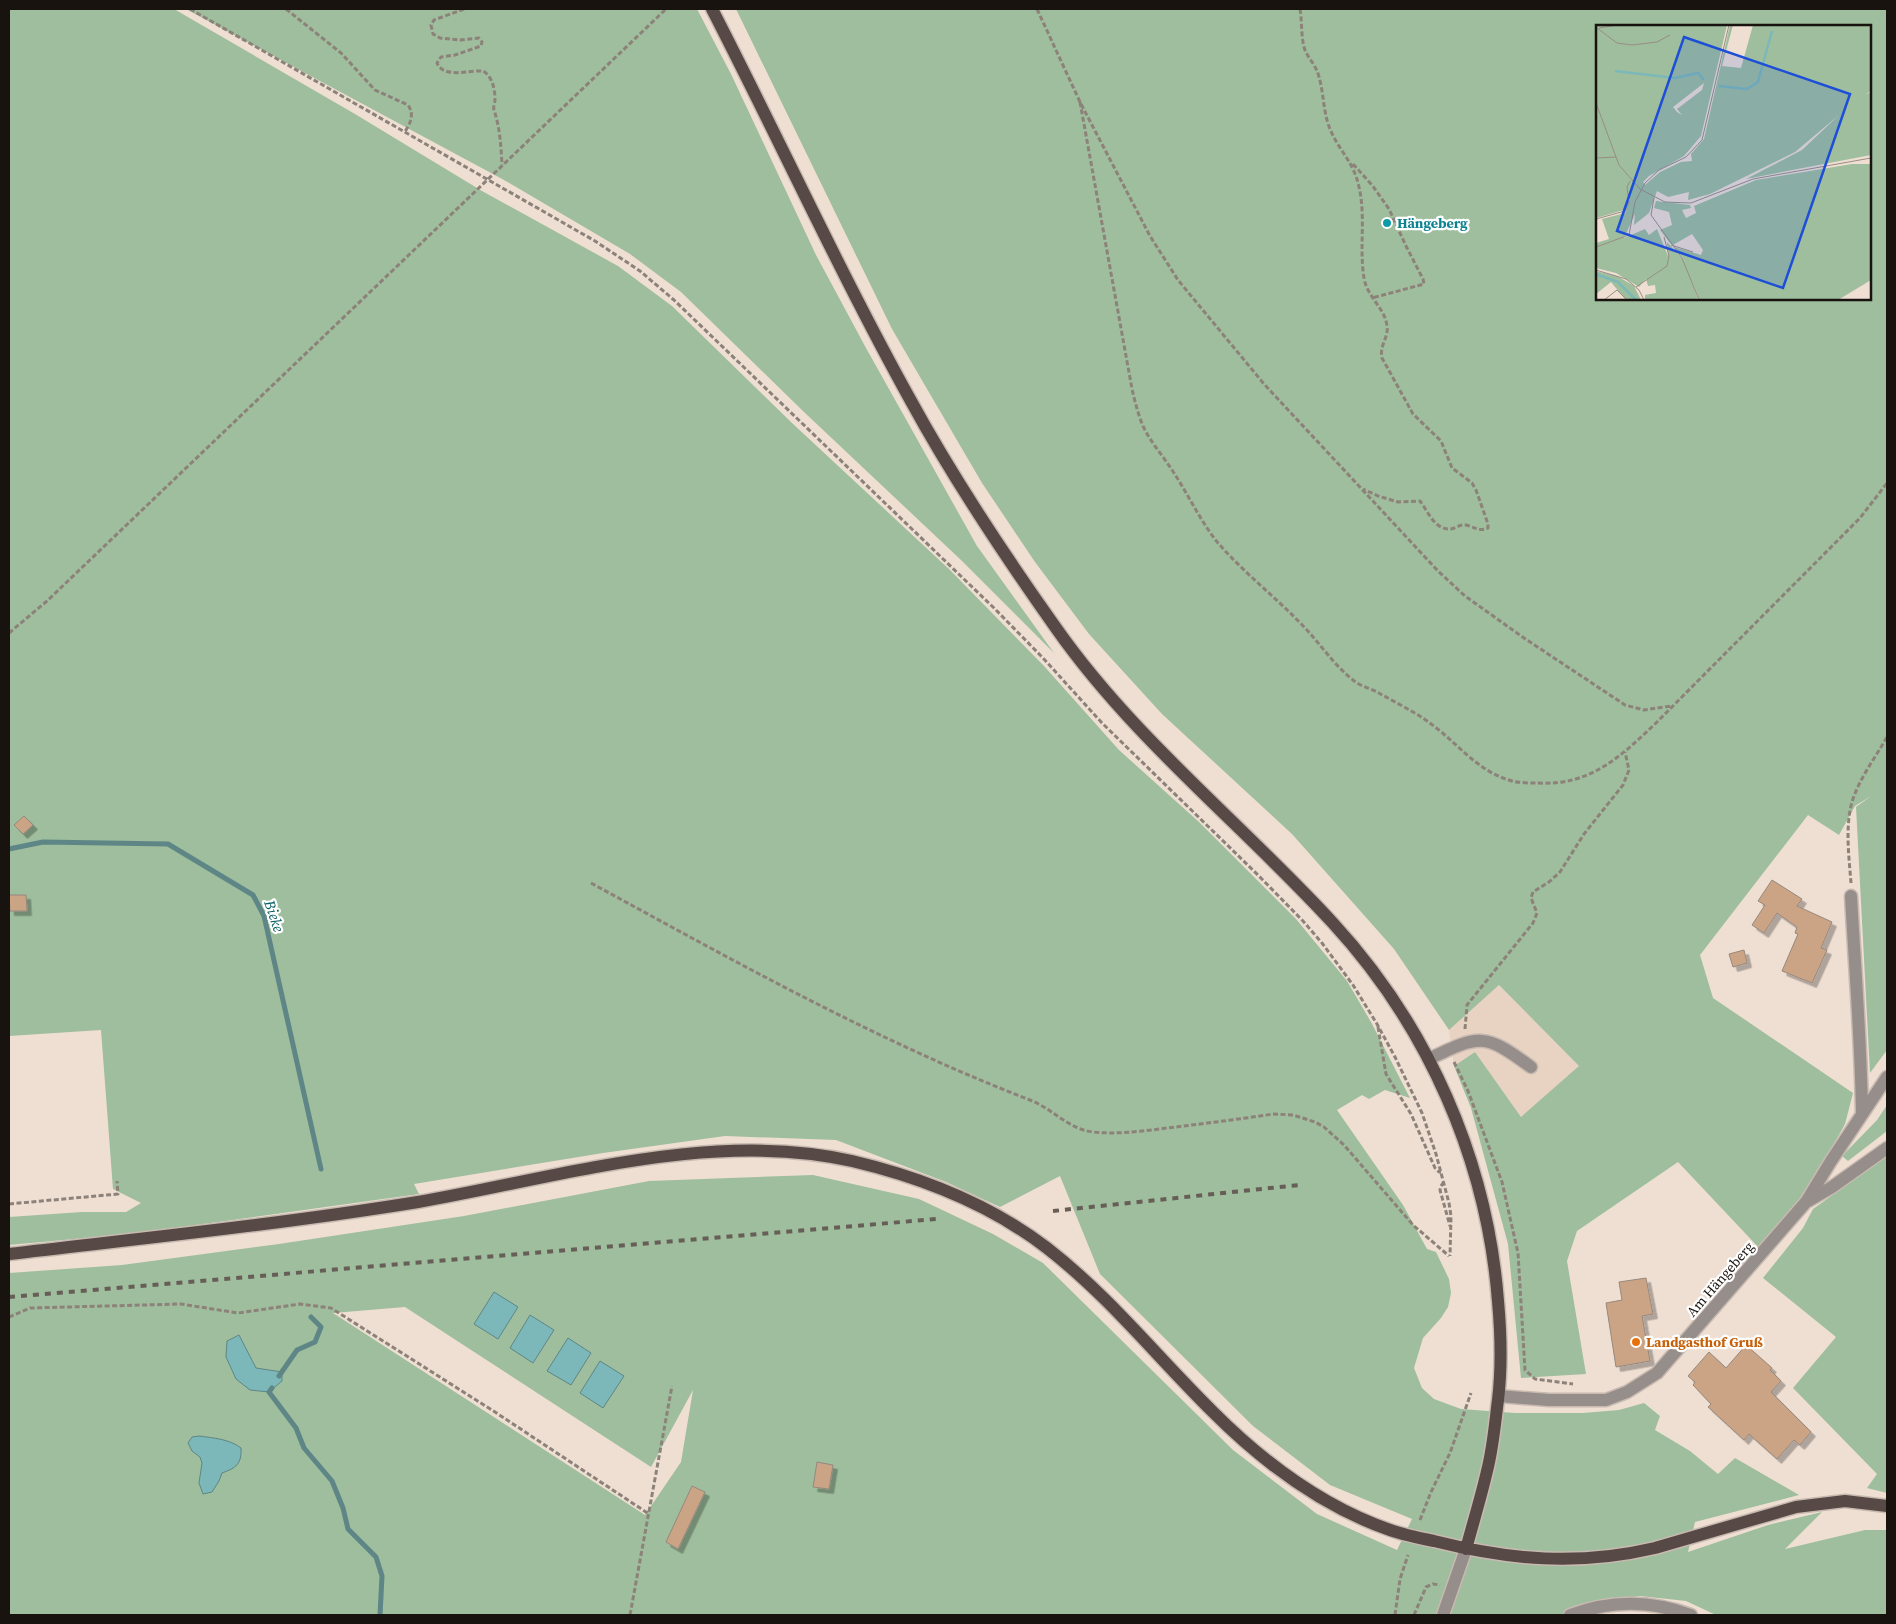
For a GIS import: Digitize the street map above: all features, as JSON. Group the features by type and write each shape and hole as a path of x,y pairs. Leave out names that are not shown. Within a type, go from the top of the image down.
{"main road":[{"path":"712,9 844,275 912,404 1032,594 1079,659 1138,728 1331,920 1358,952 1392,998 1429,1059 1462,1134 1480,1194 1495,1266 1500,1325 1499,1396 1488,1467 1466,1549"},
{"path":"9,1254 321,1217 423,1201 681,1154 714,1151 789,1152 844,1159 890,1171 944,1190 998,1217 1044,1246 1084,1279 1122,1315 1214,1414 1254,1449 1300,1484 1358,1516 1392,1531 1466,1549 1534,1559 1616,1555 1679,1542 1796,1507 1845,1502 1887,1506"}],"street":[{"path":"1851,896 1860,1042 1862,1114"},
{"path":"1429,1059 1470,1041 1486,1041 1504,1048 1531,1067"},
{"name":"Am Hängeberg","path":"1499,1396 1584,1401 1606,1400 1617,1397 1639,1386 1658,1373 1806,1202 1887,1077"},
{"path":"1806,1202 1832,1187 1887,1148"},
{"path":"1443,1615 1466,1549"},
{"path":"1570,1615 1605,1606 1632,1603 1662,1606 1691,1615"}],"path":[{"path":"190,9 625,260 674,300 994,608 1122,744 1200,817 1297,914 1337,962 1377,1024 1422,1113 1442,1172 1451,1210 1450,1256 1413,1225 1344,1145 1316,1122 1294,1115 1273,1114 1138,1132 1092,1132 1072,1126 1033,1101 995,1087 890,1041 792,993 590,883"},
{"path":"286,9 341,53 375,90 408,105 411,110 411,121 404,133"},
{"path":"464,9 434,20 431,26 433,34 440,38 480,39 481,46 456,55 441,57 437,62 440,68 444,70 461,73 483,71 490,77 495,96 494,109 498,117 502,166"},
{"path":"9,633 60,589 666,9"},
{"path":"1036,9 1080,102 1150,236 1178,280 1264,384 1438,571 1465,596 1625,705 1644,710 1672,706"},
{"path":"1300,9 1304,47 1317,68 1327,121 1356,175 1362,202 1362,264 1364,280 1372,298 1386,318 1388,328 1380,352 1386,367 1413,414 1440,441 1452,468 1472,483 1488,528 1482,530 1462,524 1450,529 1445,528 1434,522 1420,502 1398,502 1378,496 1360,487"},
{"path":"1080,102 1138,413 1154,445 1218,542 1249,577 1304,627 1347,675 1359,684 1395,702 1435,726 1469,758 1486,770 1512,780 1548,784 1566,782 1603,768 1625,752 1860,518 1887,483"},
{"path":"1350,162 1372,186 1389,209 1424,284 1372,298"},
{"path":"1851,896 1849,840 1852,802 1866,772 1887,737"},
{"path":"1465,1032 1467,1005 1532,923 1536,913 1531,898 1533,892 1560,872 1584,834 1623,785 1629,770 1625,752"},
{"path":"1377,1024 1386,1074 1411,1114 1435,1168 1442,1172"},
{"path":"1448,1050 1468,1091 1502,1182 1518,1253 1525,1370 1535,1379 1578,1384 1583,1392 1584,1401"},
{"path":"9,1204 118,1194 117,1181"},
{"path":"9,1317 30,1308 181,1304 238,1313 300,1304 331,1308 495,1412 649,1514"},
{"path":"630,1615 672,1386"},
{"path":"1420,1520 1450,1453 1471,1393"},
{"path":"1395,1615 1400,1579 1408,1555"},
{"path":"1414,1615 1426,1587 1433,1584 1453,1587"}],"shaded area":[{"path":"1499,985 1580,1067 1521,1117 1475,1052 1454,1066 1449,1030"}],"green space":[{"path":"9,9 174,9 355,114 482,191 618,266 672,306 792,423 950,570 1044,666 1119,750 1199,822 1296,919 1347,981 1371,1022 1410,1098 1385,1090 1369,1099 1362,1095 1337,1110 1403,1205 1427,1249 1436,1252 1449,1279 1451,1293 1448,1307 1423,1338 1414,1368 1422,1388 1434,1399 1461,1409 1515,1413 1583,1413 1619,1410 1644,1403 1660,1416 1655,1430 1690,1451 1718,1474 1735,1458 1799,1495 1695,1522 1688,1552 1768,1525 1822,1512 1785,1549 1865,1530 1887,1530 1887,1615 1716,1615 1686,1601 1640,1596 1573,1607 1575,1615 9,1615 9,1273 122,1265 279,1244 464,1216 649,1181 813,1175 919,1199 993,1234 1043,1263 1233,1450 1317,1514 1397,1550 1412,1519 1330,1485 1253,1426 1100,1274 1060,1176 1000,1207 946,1182 836,1140 725,1136 603,1153 414,1184 419,1194 139,1233 9,1245 9,1217 82,1212 126,1212 141,1203 113,1189 101,1030 9,1036","holes":["405,1307 651,1467 693,1390 681,1462 645,1515 333,1313"]},
{"path":"186,9 697,9 731,74 816,255 866,348 977,546 1054,653 961,560 804,412 681,292 630,254 504,180"},
{"path":"736,9 1887,9 1887,1050 1870,1073 1856,807 1871,796 1855,806 1839,835 1808,815 1700,955 1713,998 1853,1093 1845,1124 1805,1196 1761,1250 1678,1162 1577,1231 1567,1261 1586,1374 1521,1378 1508,1244 1471,1108 1454,1066 1475,1052 1521,1117 1579,1066 1499,985 1449,1030 1394,949 1292,834 1162,714 1089,634 1035,562 982,483 892,329"},
{"path":"1887,1105 1887,1131 1848,1161 1842,1156 1877,1120"},
{"path":"1887,1156 1887,1493 1867,1488 1877,1474 1793,1388 1836,1337 1763,1278 1803,1228 1813,1209"}],"water":[{"path":"494,1292 518,1307 498,1339 474,1324"},
{"path":"530,1315 554,1330 533,1363 510,1348"},
{"path":"239,1335 256,1368 282,1372 282,1381 269,1392 250,1390 236,1379 226,1357 227,1341"},
{"path":"568,1338 591,1353 571,1385 547,1371"},
{"path":"600,1361 624,1376 603,1408 580,1393"},
{"path":"192,1437 216,1438 241,1448 237,1465 222,1473 212,1492 203,1494 199,1483 202,1463 200,1457 192,1451 188,1443"}],"building":[{"path":"24,816 33,825 23,834 14,825"},
{"path":"1772,880 1802,899 1797,906 1832,922 1821,948 1827,950 1812,983 1782,971 1798,934 1795,933 1797,927 1777,913 1764,933 1752,925 1765,905 1758,901"},
{"path":"9,895 26,895 27,911 10,911"},
{"path":"1744,950 1747,963 1733,967 1729,954"},
{"path":"1646,1278 1653,1314 1642,1316 1650,1361 1616,1367 1606,1303 1622,1300 1619,1282"},
{"path":"1746,1345 1772,1368 1770,1370 1781,1381 1771,1392 1811,1432 1800,1445 1794,1440 1777,1459 1749,1434 1744,1440 1708,1407 1711,1404 1693,1385 1695,1382 1688,1376 1709,1352 1726,1368"},
{"path":"817,1462 833,1465 829,1489 813,1487"},
{"path":"692,1486 705,1492 678,1549 666,1542"}],"waterway":[{"name":"Bieke","path":"9,849 43,842 168,844 253,895 264,916 321,1169"},
{"path":"279,1376 297,1350 315,1342 321,1327 311,1317"},
{"path":"272,1388 269,1392 296,1428 304,1448 332,1481 343,1508 348,1529 376,1557 382,1576 380,1615"}],"railway":[{"path":"1053,1211 1299,1185"},
{"path":"9,1297 937,1219"}],"place":[{"name":"Hängeberg","path":"1387,223"},
{"name":"Landgasthof Gruß","path":"1636,1342"}]}
